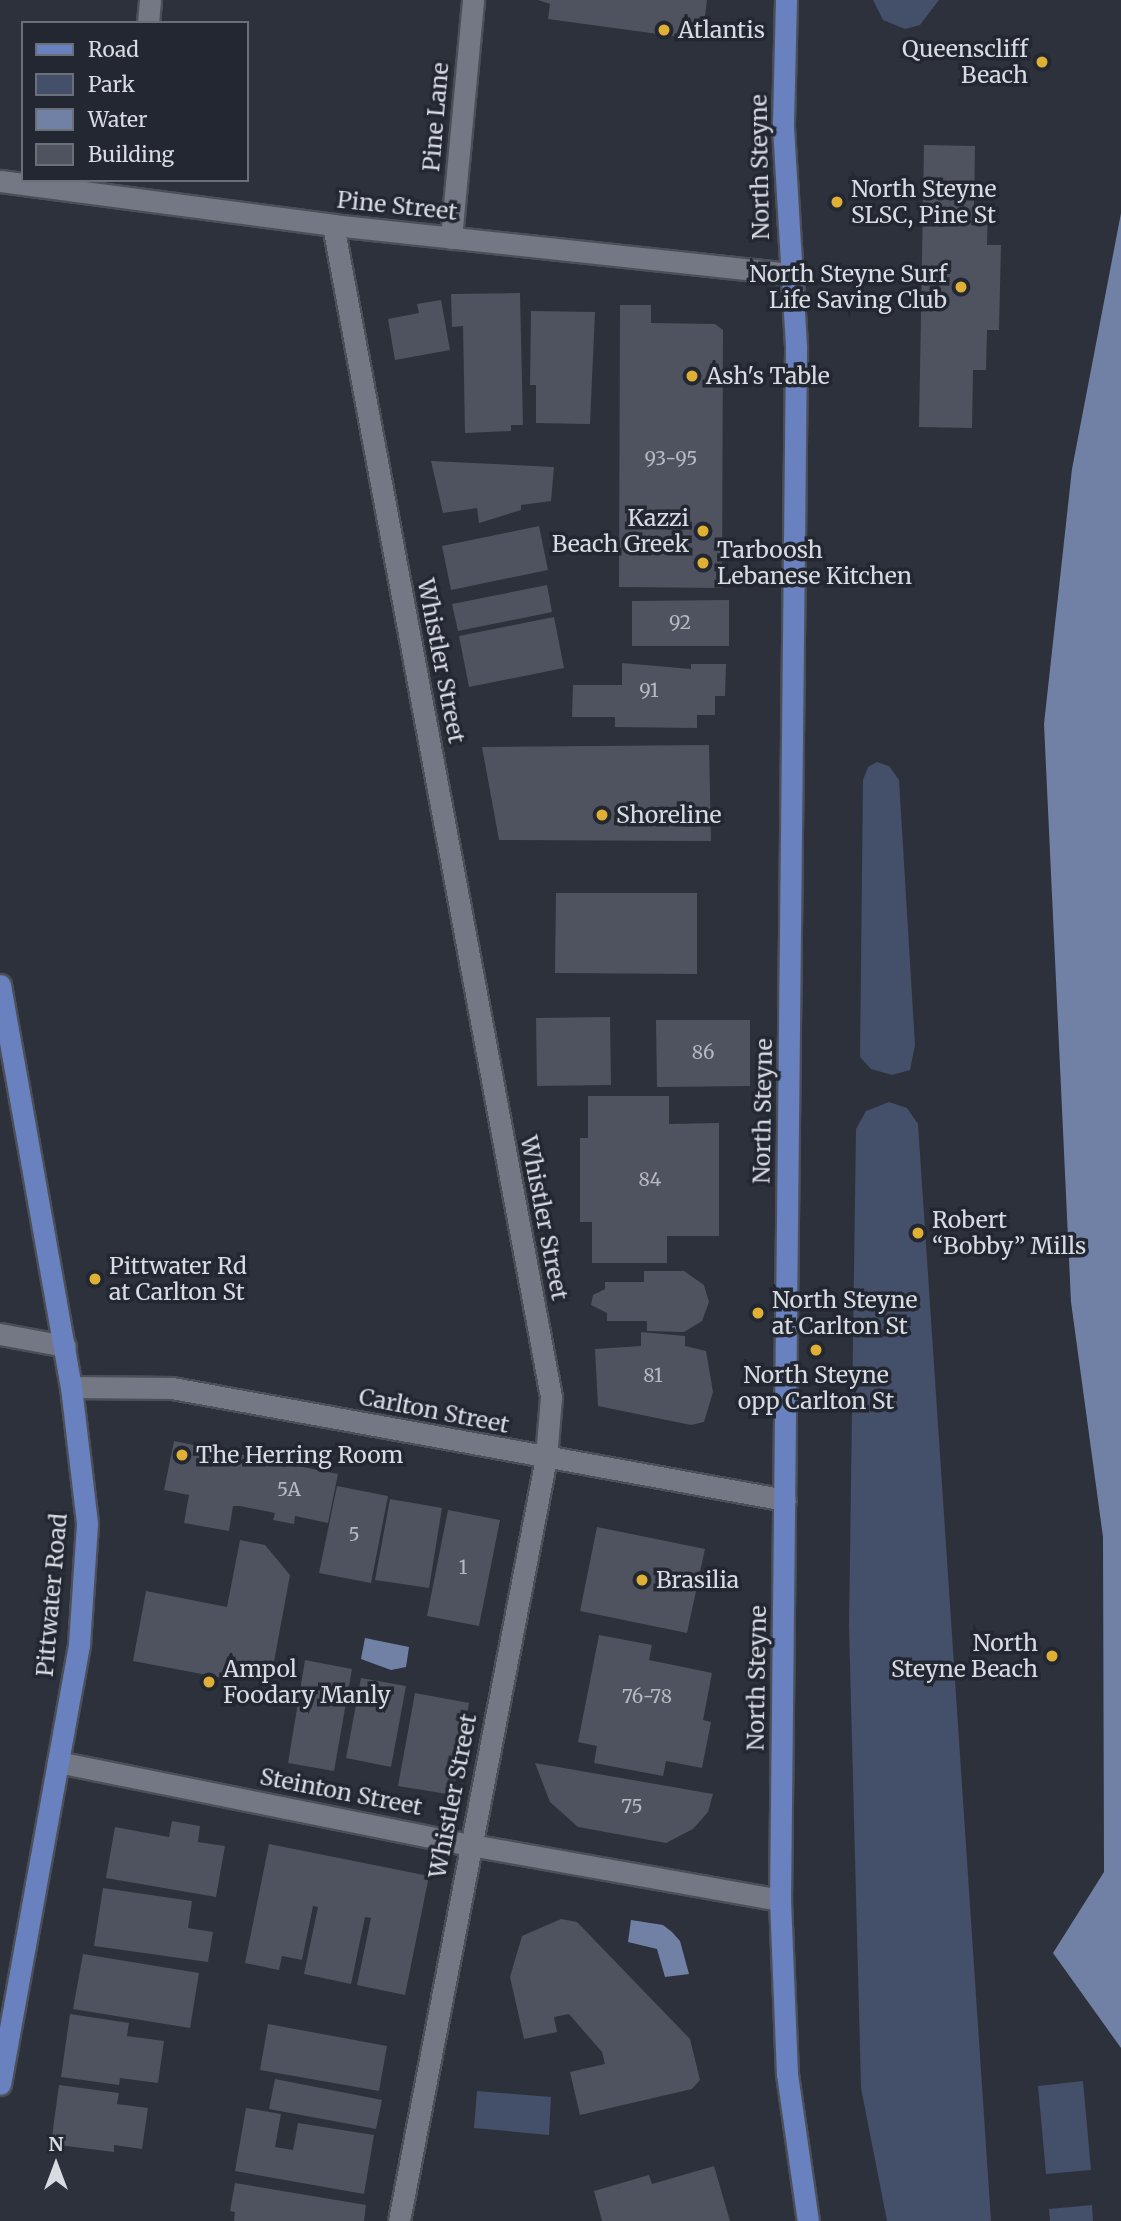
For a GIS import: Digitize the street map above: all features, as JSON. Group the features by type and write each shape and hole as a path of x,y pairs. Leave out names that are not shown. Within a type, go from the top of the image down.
{"main road":[{"name":"North Steyne","path":"786,0 783,127 789,274 796,349 780,1900 787,2074 808,2221"},
{"name":"Pittwater Road","path":"0,985 65,1346 86,1494 87,1548 79,1645 0,2084"}],"street":[{"path":"148,21 150,0"},
{"name":"Pine Lane","path":"451,238 473,0"},
{"name":"Pine Street","path":"0,181 132,189 332,225 789,274"},
{"name":"Whistler Street","path":"332,225 551,1397 546,1458 399,2221"},
{"path":"0,1334 65,1346"},
{"name":"Carlton Street","path":"71,1387 172,1388 785,1500"},
{"name":"Steinton Street","path":"58,1762 471,1845 780,1900"}],"green space":[{"path":"873,0 939,0 920,25 905,29 883,20"},
{"path":"877,762 889,766 899,780 915,1045 910,1070 892,1075 871,1069 860,1057 863,780 868,767"},
{"path":"889,1102 907,1108 918,1124 991,2221 887,2221 861,2088 849,1626 856,1129 866,1111"},
{"path":"1083,2081 1091,2170 1046,2174 1038,2086"},
{"path":"477,2091 551,2097 549,2135 474,2128"},
{"path":"1092,2205 1093,2221 1050,2221 1049,2209"}],"water":[{"path":"1121,213 1121,2048 1053,1953 1104,1872 1103,1537 1071,1302 1044,724 1072,469"},
{"path":"365,1638 409,1647 406,1667 391,1670 361,1659"},
{"path":"631,1920 663,1925 672,1932 680,1941 689,1974 665,1977 657,1949 628,1942"}],"building":[{"name":"Atlantis","path":"538,0 707,0 702,40 548,19 550,4"},
{"name":"North Steyne Surf Life Saving Club","path":"924,145 975,146 974,205 988,205 987,245 1001,245 999,330 987,330 986,370 973,370 972,428 919,427"},
{"path":"520,293 523,425 511,425 511,431 465,433 463,326 452,327 451,294"},
{"path":"441,300 450,350 395,360 388,319 419,313 417,304"},
{"path":"620,305 651,305 651,323 715,324 723,330 722,588 619,587"},
{"path":"531,311 595,312 590,424 536,423 536,385 530,385"},
{"path":"431,461 554,467 551,501 521,505 521,510 479,523 477,508 443,513"},
{"path":"539,526 548,570 451,590 442,546"},
{"path":"547,585 552,612 458,631 452,604"},
{"path":"729,600 729,646 632,646 632,601"},
{"path":"554,617 564,668 469,687 459,636"},
{"path":"622,663 691,669 691,664 726,664 725,696 715,696 715,715 697,715 697,728 615,727 615,717 572,717 573,685 622,685"},
{"name":"Shoreline","path":"709,745 711,841 499,840 482,747"},
{"path":"556,893 697,893 697,974 555,973"},
{"path":"610,1017 611,1085 537,1086 536,1018"},
{"path":"656,1020 750,1020 750,1086 657,1087"},
{"path":"588,1096 669,1096 669,1124 719,1123 719,1236 667,1236 667,1263 592,1263 592,1222 580,1222 580,1138 588,1138"},
{"path":"644,1271 684,1271 704,1285 709,1302 702,1321 684,1332 647,1331 647,1321 607,1321 607,1313 591,1305 593,1295 605,1289 605,1282 644,1282"},
{"path":"641,1332 685,1336 685,1346 706,1351 713,1392 704,1422 691,1425 598,1406 595,1349 641,1346"},
{"path":"174,1441 338,1474 328,1523 295,1516 294,1524 273,1520 275,1513 233,1506 229,1531 184,1523 189,1495 164,1490"},
{"path":"337,1486 388,1496 371,1583 319,1573"},
{"path":"390,1499 442,1508 429,1588 375,1580"},
{"path":"448,1510 500,1520 479,1626 427,1616"},
{"name":"Brasilia","path":"597,1527 705,1549 687,1633 580,1611"},
{"path":"240,1540 265,1545 290,1575 271,1678 224,1670 223,1678 133,1661 146,1591 227,1607"},
{"path":"599,1635 652,1645 649,1660 712,1673 703,1720 711,1722 702,1768 666,1761 663,1776 594,1763 597,1746 578,1742"},
{"path":"305,1660 352,1669 334,1771 288,1763"},
{"path":"361,1678 406,1686 391,1767 346,1758"},
{"path":"415,1693 469,1703 453,1795 398,1786"},
{"path":"535,1763 713,1794 708,1812 693,1829 666,1843 578,1827 550,1802"},
{"path":"172,1821 200,1826 198,1842 225,1846 216,1897 106,1878 115,1827 169,1837"},
{"path":"269,1844 429,1876 405,1995 357,1985 371,1918 365,1917 351,1984 304,1974 318,1907 313,1906 302,1960 282,1956 279,1970 245,1963"},
{"path":"103,1888 192,1901 188,1928 213,1932 208,1962 94,1946"},
{"path":"561,1919 577,1922 690,2039 700,2080 692,2089 580,2115 570,2072 605,2064 602,2052 569,2014 554,2017 557,2032 524,2039 510,1977 522,1936"},
{"path":"83,1954 199,1973 190,2028 73,2009"},
{"path":"70,2014 129,2023 127,2036 164,2041 158,2083 120,2078 119,2085 61,2077"},
{"path":"268,2024 387,2046 379,2091 260,2070"},
{"path":"275,2079 382,2100 376,2129 269,2109"},
{"path":"59,2085 119,2093 117,2104 148,2108 142,2149 114,2145 114,2152 51,2144"},
{"path":"246,2108 281,2114 275,2147 293,2150 298,2123 374,2135 364,2194 235,2171"},
{"path":"714,2166 730,2221 602,2221 594,2191 649,2175 652,2184"},
{"path":"235,2183 366,2205 364,2221 234,2221 235,2212 230,2211"}],"place":[{"name":"Atlantis","path":"664,30"},
{"name":"Queenscliff Beach","path":"1042,62"},
{"name":"North Steyne SLSC, Pine St","path":"837,202"},
{"name":"North Steyne Surf Life Saving Club","path":"961,287"},
{"name":"Ash's Table","path":"692,376"},
{"name":"Kazzi Beach Greek","path":"703,531"},
{"name":"Tarboosh Lebanese Kitchen","path":"703,563"},
{"name":"Shoreline","path":"602,815"},
{"name":"Robert “Bobby” Mills","path":"918,1233"},
{"name":"Pittwater Rd at Carlton St","path":"95,1279"},
{"name":"North Steyne at Carlton St","path":"758,1313"},
{"name":"North Steyne opp Carlton St","path":"816,1350"},
{"name":"The Herring Room","path":"182,1455"},
{"name":"Brasilia","path":"642,1580"},
{"name":"North Steyne Beach","path":"1052,1656"},
{"name":"Ampol Foodary Manly","path":"209,1682"}]}
